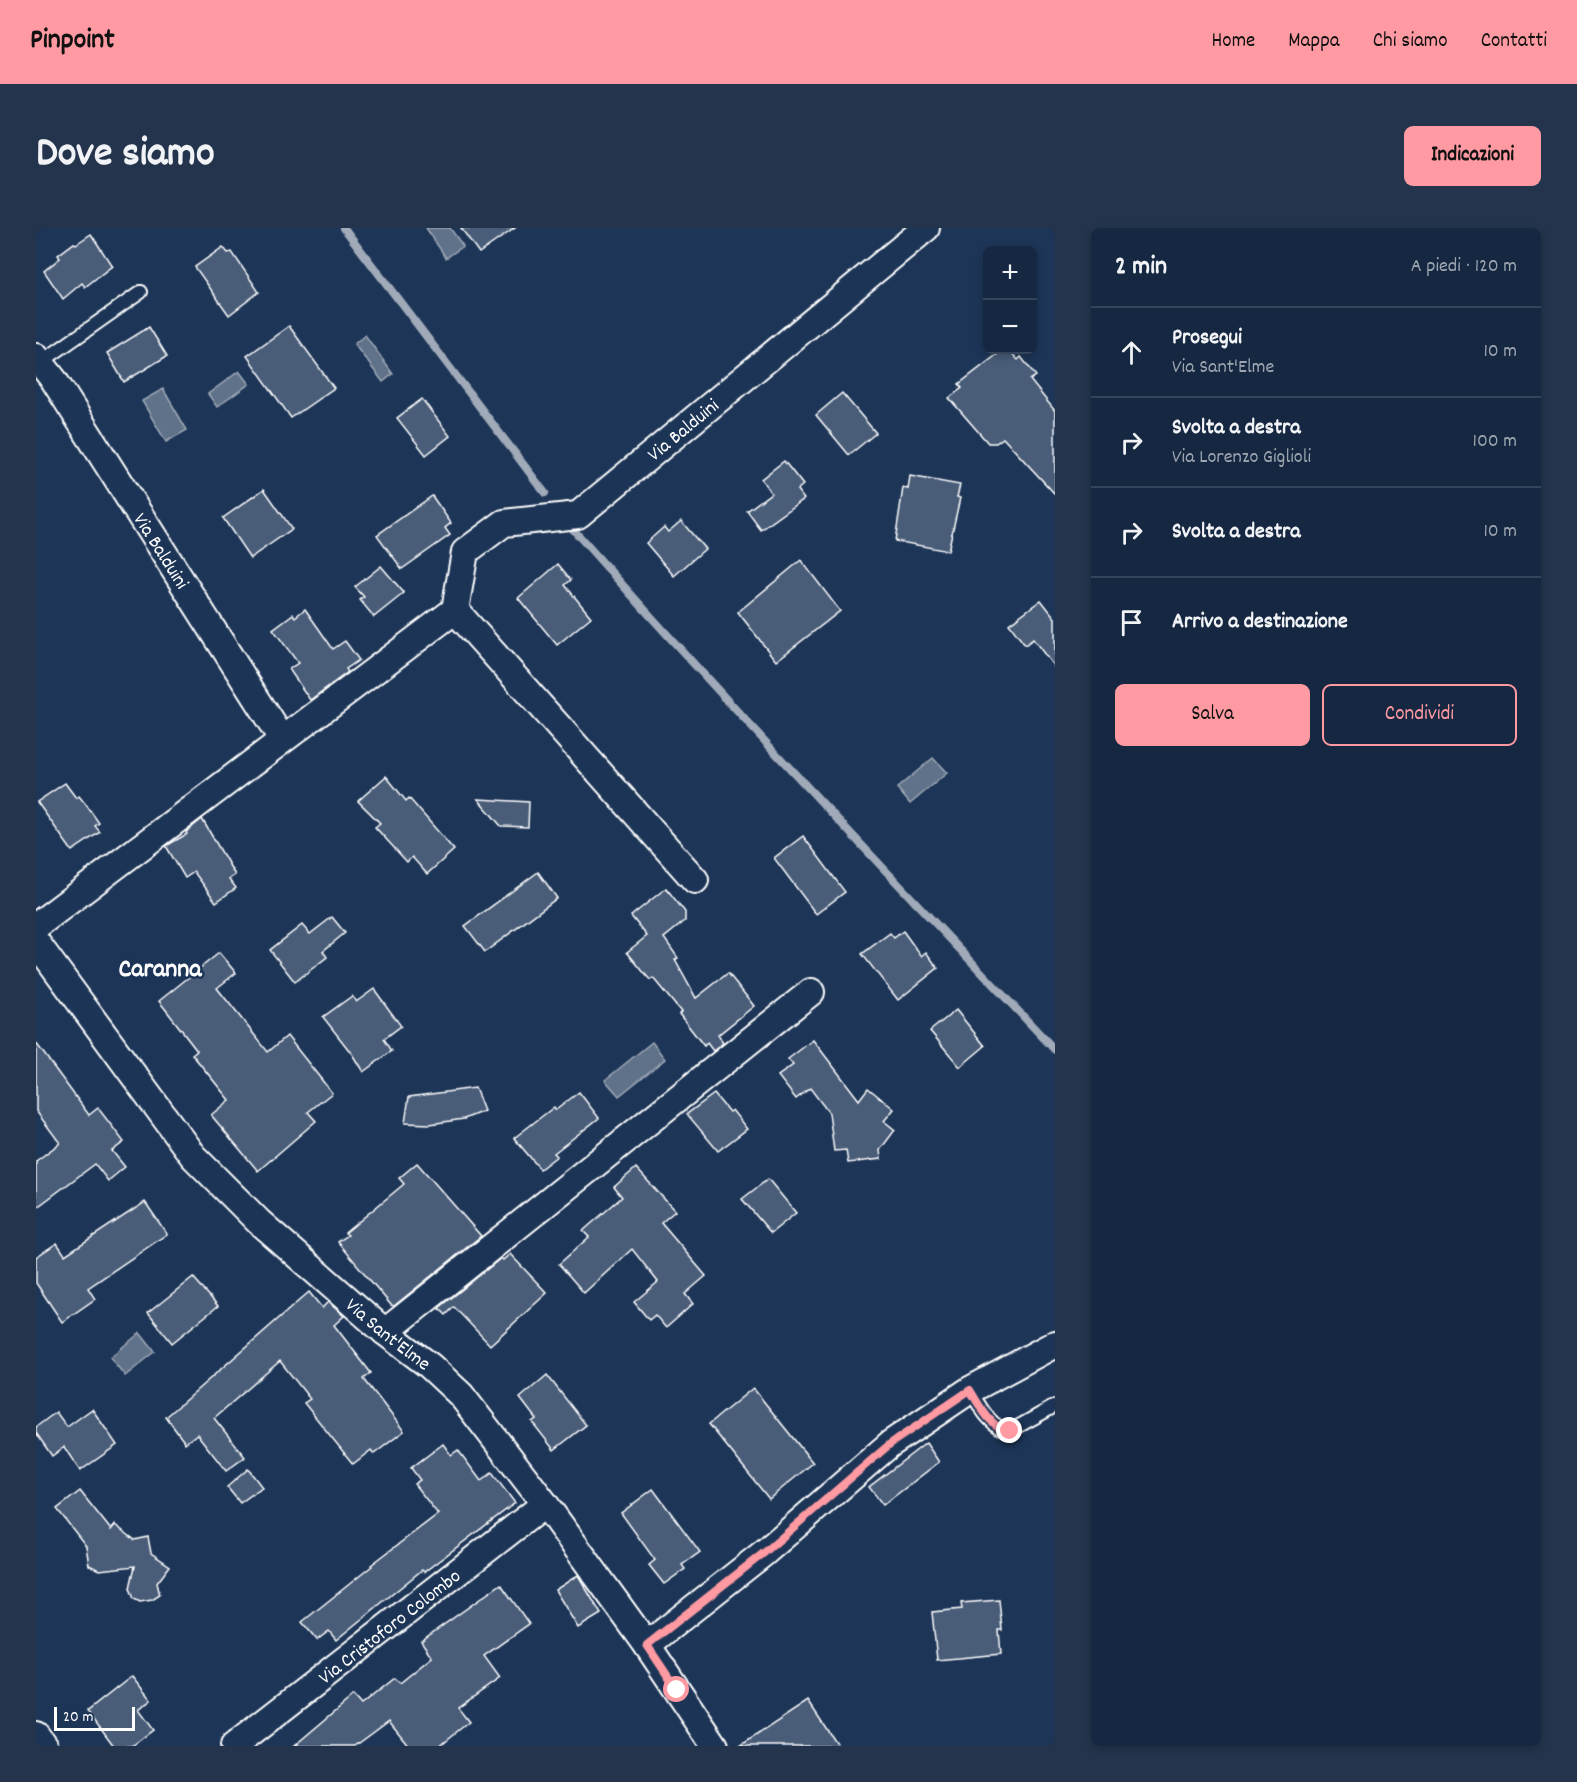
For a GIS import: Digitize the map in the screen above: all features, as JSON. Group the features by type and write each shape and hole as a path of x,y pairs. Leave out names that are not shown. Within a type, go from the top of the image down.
{"street":[{"name":"Via Balduini","path":"455,610 465,552 504,523 578,515 926,228"},
{"name":"Via Balduini","path":"38,360 54,380 282,740"},
{"path":"36,926 455,610 695,880"},
{"name":"Via Sant'Elme","path":"36,942 193,1156 259,1222 385,1332 430,1366 461,1395 545,1504 647,1645 714,1746"},
{"path":"385,1332 811,992"},
{"path":"647,1645 765,1552 890,1444 970,1390 1055,1344"},
{"name":"Via Cristoforo Colombo","path":"234,1746 545,1504"},
{"path":"36,1735 44,1746"}],"lane":[{"name":"Via Balduini","path":"38,360 141,292"},
{"path":"970,1390 983,1410 1002,1430 1010,1431 1055,1406"}],"water":[{"path":"426,228 450,228 463,246 446,258"},
{"path":"365,335 393,374 383,382 354,344"},
{"path":"239,371 249,384 217,407 208,394"},
{"path":"163,389 187,430 166,442 142,401"},
{"path":"933,758 947,773 910,804 897,788"},
{"path":"652,1042 665,1059 619,1096 605,1080"},
{"path":"140,1333 155,1352 125,1376 110,1357"}],"building":[{"path":"461,228 515,228 479,253"},
{"path":"91,234 112,266 85,287 82,283 63,299 44,271 60,258 58,255"},
{"path":"223,247 228,253 232,252 259,292 229,315 195,267"},
{"path":"289,326 334,388 291,418 247,356"},
{"path":"149,327 167,356 124,382 107,353"},
{"path":"998,354 1013,354 1018,360 1021,357 1036,376 1030,380 1055,411 1055,494 1003,438 996,443 988,443 949,398 962,388 959,384"},
{"path":"842,393 876,433 849,455 816,415"},
{"path":"422,399 450,436 426,455 397,418"},
{"path":"784,461 803,485 797,490 804,499 761,530 747,511 771,493 761,479"},
{"path":"910,476 960,485 957,497 960,498 948,551 895,541 903,488 908,489"},
{"path":"264,489 292,529 250,558 223,518"},
{"path":"432,496 451,523 445,528 450,535 402,569 377,535"},
{"path":"681,521 705,549 674,576 646,543 664,527 668,532"},
{"path":"801,560 840,611 776,661 738,612"},
{"path":"558,564 571,580 565,585 591,617 557,645 518,598"},
{"path":"381,566 404,593 374,617 360,600 364,597 355,587"},
{"path":"1041,600 1055,618 1055,668 1033,639 1025,645 1009,624"},
{"path":"305,609 333,649 345,641 359,660 346,669 348,672 310,700 289,669 298,663 273,629 293,614 295,617"},
{"path":"386,776 406,801 409,798 454,850 427,874 412,857 407,862 375,827 380,823 358,801"},
{"path":"65,783 76,798 79,796 87,806 99,823 95,826 100,832 72,851 37,802"},
{"path":"478,799 529,802 528,827 501,826"},
{"path":"202,819 235,875 229,879 236,888 216,902 194,872 185,878 166,846 187,834 186,832"},
{"path":"803,836 845,892 816,914 774,858"},
{"path":"538,872 557,898 485,952 465,926"},
{"path":"666,888 685,912 685,921 664,938 678,958 675,960 696,998 728,973 754,1006 718,1035 723,1043 713,1051 707,1043 704,1046 679,1014 681,1012 653,978 650,980 627,952 647,936 631,916"},
{"path":"332,917 345,933 323,951 327,957 295,982 270,950 302,925 310,934"},
{"path":"903,931 921,956 926,952 938,968 898,1000 862,954 890,933 894,938"},
{"path":"219,953 236,973 217,988 268,1052 287,1036 332,1093 308,1112 316,1121 258,1171 211,1115 229,1100 192,1054 197,1050 159,1001"},
{"path":"374,989 401,1026 384,1039 392,1051 363,1072 323,1017 352,996 356,1002"},
{"path":"956,1010 985,1046 960,1067 930,1031"},
{"path":"813,1040 859,1100 868,1088 894,1109 884,1121 895,1130 880,1150 881,1159 848,1163 846,1150 834,1151 829,1113 810,1088 796,1099 778,1076 793,1065 788,1059"},
{"path":"36,1043 89,1115 98,1108 124,1142 112,1151 125,1167 108,1181 95,1164 36,1208 36,1161 60,1143 36,1111"},
{"path":"475,1088 484,1111 464,1119 430,1124 405,1123 409,1097"},
{"path":"579,1092 599,1118 554,1153 557,1156 540,1169 514,1138 554,1107 556,1110"},
{"path":"714,1094 729,1112 732,1110 747,1129 718,1151 687,1114"},
{"path":"417,1163 481,1236 394,1306 338,1242 348,1235 345,1233 404,1184 399,1178"},
{"path":"636,1168 675,1211 661,1223 706,1276 685,1294 693,1304 666,1328 655,1315 649,1320 634,1302 658,1282 632,1249 584,1293 559,1264 589,1237 583,1231 622,1197 614,1187"},
{"path":"768,1179 796,1213 771,1233 742,1199"},
{"path":"145,1202 167,1234 88,1288 95,1299 62,1322 36,1283 36,1257 57,1243 65,1255"},
{"path":"510,1254 547,1293 490,1345 454,1307 446,1315 439,1308 501,1258 503,1260"},
{"path":"193,1277 218,1306 172,1343 148,1313"},
{"path":"309,1292 322,1308 328,1302 344,1316 334,1325 371,1373 364,1379 404,1431 374,1454 371,1450 353,1464 304,1403 310,1399 280,1361 214,1418 245,1457 226,1471 197,1434 185,1443 166,1417"},
{"path":"547,1375 586,1425 554,1450 532,1422 536,1419 520,1398"},
{"path":"753,1388 813,1463 769,1499 709,1424"},
{"path":"92,1409 117,1445 80,1471 64,1447 52,1456 36,1433 36,1427 56,1412 67,1427"},
{"path":"926,1443 939,1462 883,1505 869,1487"},
{"path":"443,1444 451,1455 458,1450 481,1481 492,1473 515,1503 424,1572 422,1570 336,1640 329,1631 317,1640 302,1622 438,1514 414,1484 420,1480 411,1468"},
{"path":"248,1469 262,1487 240,1503 227,1487"},
{"path":"653,1489 700,1552 682,1565 685,1569 664,1584 649,1565 655,1560 621,1513"},
{"path":"80,1491 111,1530 115,1525 135,1540 148,1537 151,1553 170,1566 157,1583 160,1595 152,1600 140,1602 134,1599 130,1588 135,1566 99,1570 89,1565 86,1546 57,1509"},
{"path":"578,1575 601,1614 578,1628 555,1590"},
{"path":"501,1584 529,1624 484,1656 500,1678 458,1708 469,1722 439,1746 409,1746 389,1721 355,1746 294,1746 353,1696 361,1705 395,1678 400,1683 432,1657 421,1641"},
{"path":"999,1600 1002,1630 999,1630 1001,1654 937,1660 932,1612 962,1609 961,1603"},
{"path":"132,1676 151,1700 138,1710 153,1730 132,1746 114,1746 88,1711"},
{"path":"808,1701 838,1746 740,1746"}],"waterway":[{"path":"344,228 545,493"},
{"path":"571,527 750,725 1055,1050"}],"district":[{"name":"Caranna","path":"160,967"}],"route":[{"path":"677,1690 647,1645 765,1552 890,1444 970,1390 983,1410 996,1424 1002,1430 1010,1431"}]}
